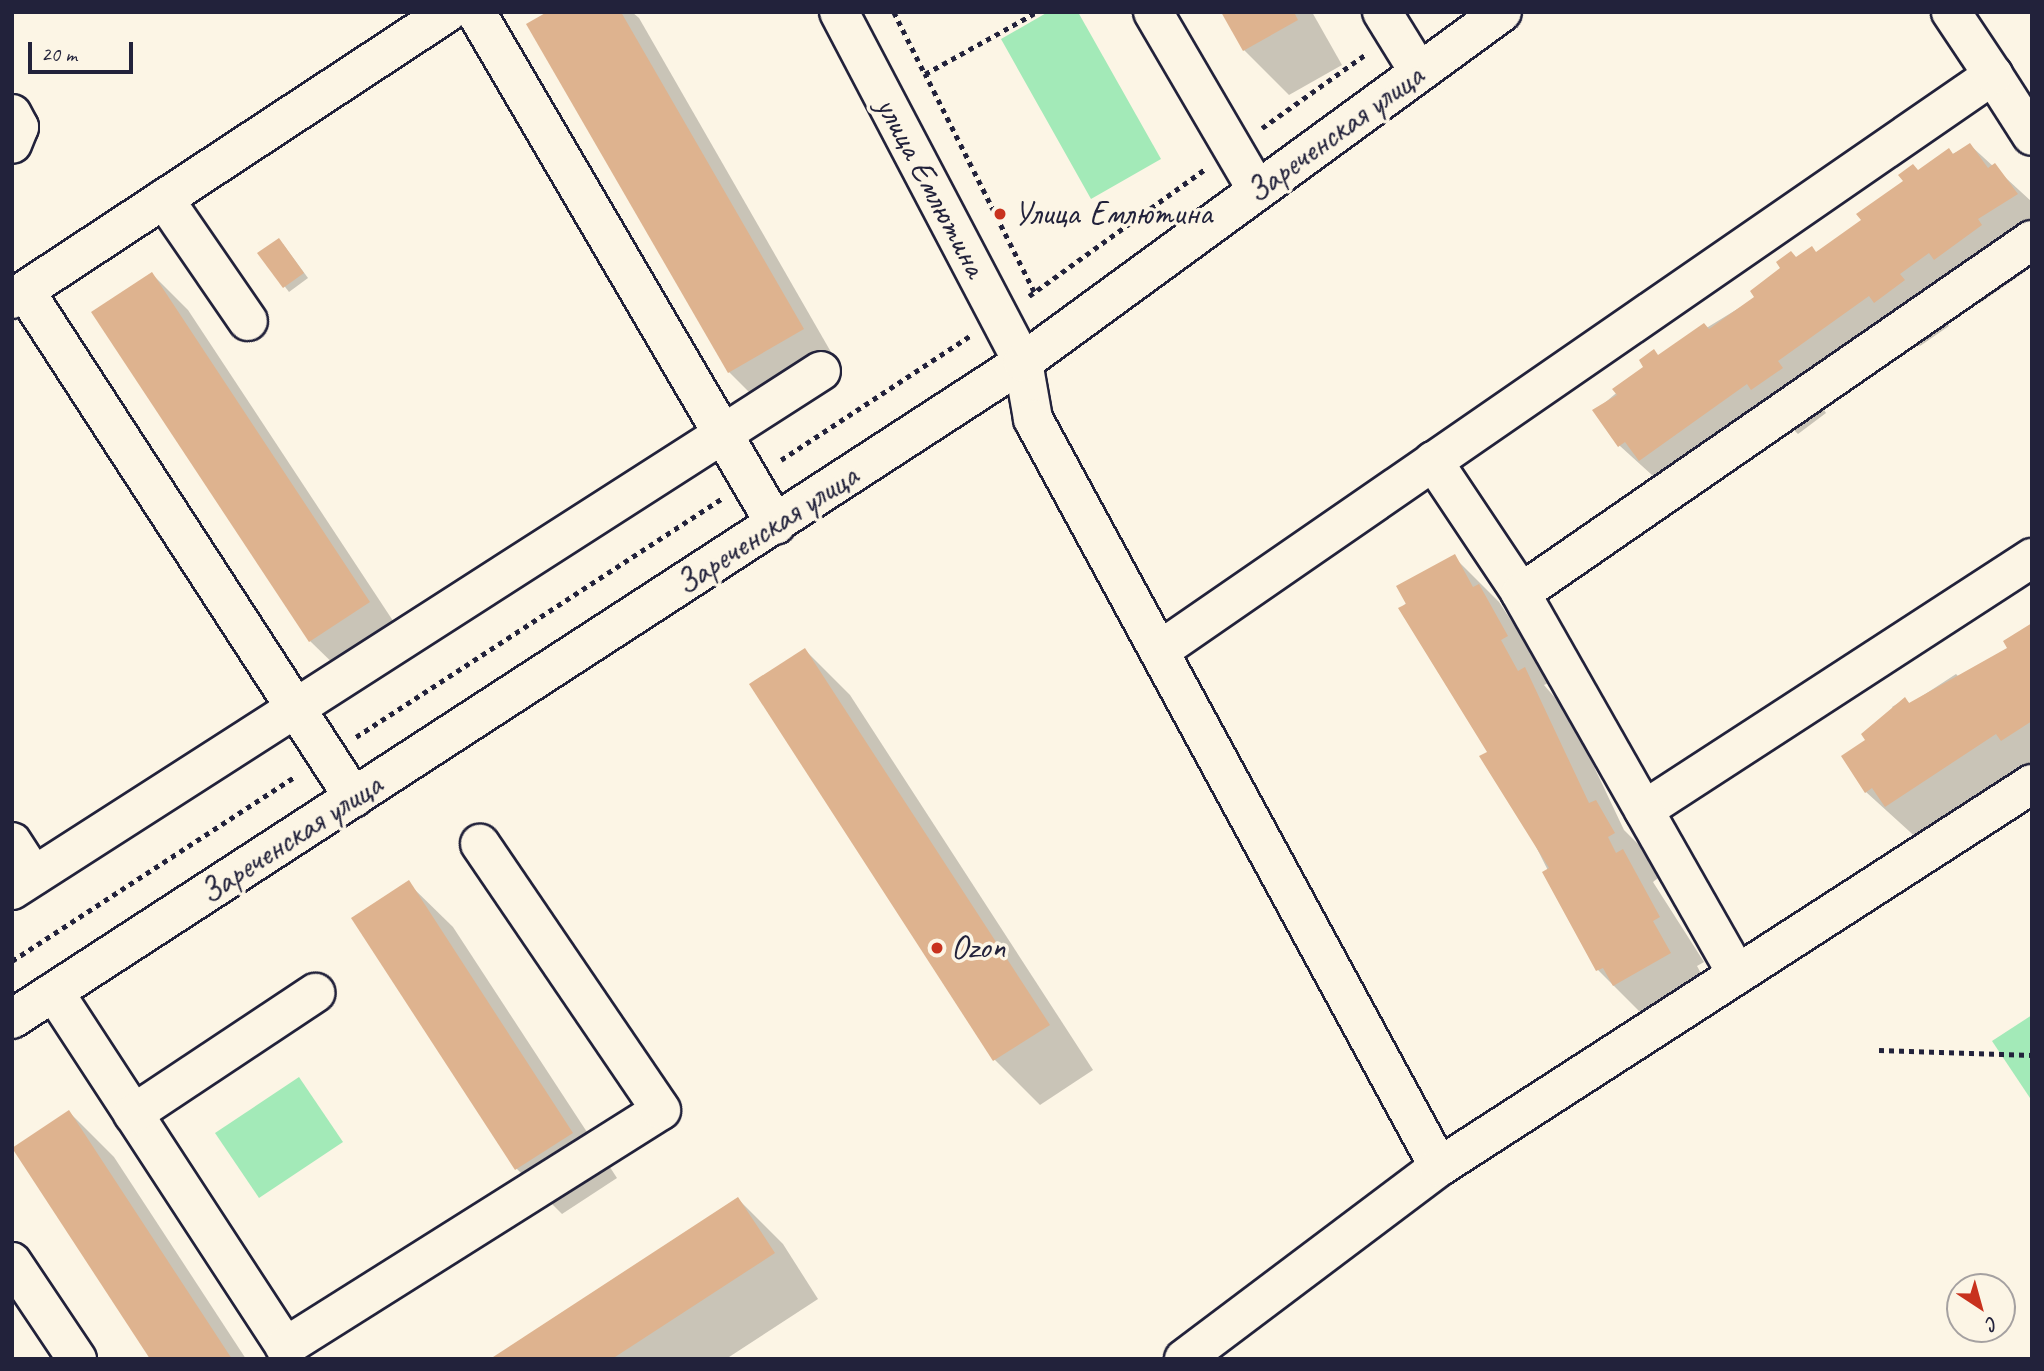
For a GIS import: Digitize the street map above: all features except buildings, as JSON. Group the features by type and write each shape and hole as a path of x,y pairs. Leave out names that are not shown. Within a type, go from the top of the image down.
{"street":[{"path":"355,798 19,295 448,12"},
{"path":"475,12 776,525"},
{"name":"улица Емлютина","path":"839,12 1023,362 1032,419 1439,1167"},
{"path":"1153,12 1257,190"},
{"path":"1382,12 1419,72"},
{"name":"Зареченская улица","path":"12,1019 1023,362 1502,12"},
{"path":"1951,12 2032,136"},
{"path":"1159,651 1993,75"},
{"path":"12,114 19,127 12,144"},
{"path":"164,199 248,321"},
{"path":"1521,593 2032,240"},
{"path":"12,842 23,883 821,371"},
{"path":"1433,461 1521,593 1737,974"},
{"path":"1644,810 2032,558"},
{"path":"1184,1359 1439,1167 2032,784"},
{"path":"54,992 285,1347 661,1111 480,844"},
{"path":"133,1114 315,993"},
{"path":"12,1262 77,1359"}],"path":[{"path":"894,12 1034,292"},
{"path":"925,74 1037,12"},
{"path":"1879,1050 2032,1055"}],"green space":[{"path":"1048,12 1078,12 1161,159 1091,199 1001,39"},
{"path":"2032,1015 2032,1101 1992,1041"},
{"path":"299,1077 343,1142 259,1198 215,1133"}],"place":[{"name":"Улица Емлютина","path":"1000,214"},
{"name":"Ozon","path":"937,948"}]}
